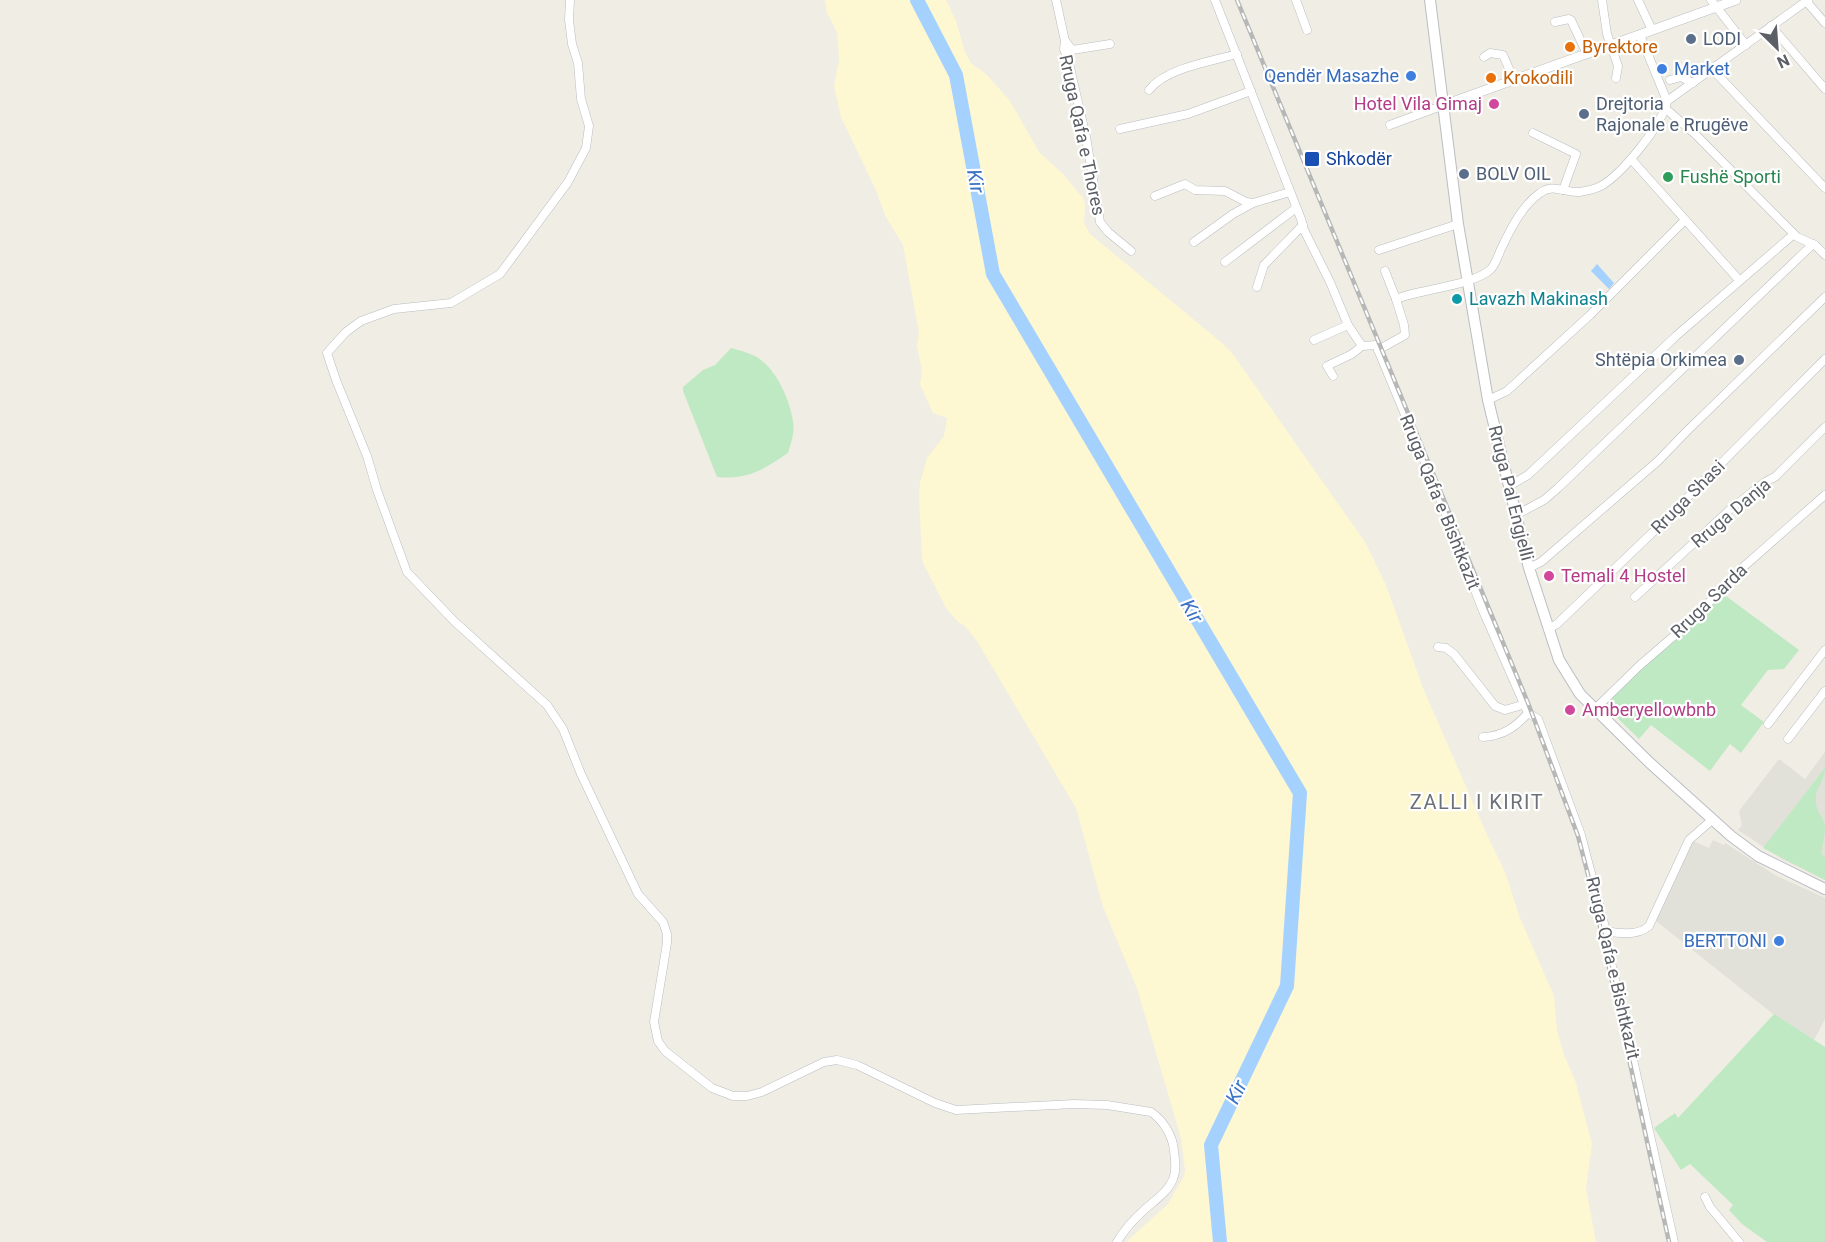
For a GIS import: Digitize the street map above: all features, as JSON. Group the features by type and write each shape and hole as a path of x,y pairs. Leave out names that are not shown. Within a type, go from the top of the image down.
{"main road":[{"name":"Rruga Pal Engjelli","path":"1430,0 1466,281 1488,400 1529,568 1559,660 1580,694 1594,710 1650,764 1731,836 1758,856 1825,889"}],"street":[{"path":"570,0 569,20 572,44 578,63 581,99 589,126 586,148 568,182 500,274 451,303 394,309 366,319 346,332 327,353 367,456 407,572 454,621 547,705 563,729 581,774 638,894 660,918 665,927 667,943 654,1022 658,1041 665,1051 712,1088 733,1096 747,1096 762,1092 824,1062 837,1060 857,1065 935,1103 956,1110 1074,1104 1107,1105 1151,1112 1157,1116 1169,1133 1174,1145 1176,1162 1174,1178 1169,1186 1141,1212 1117,1242"},
{"name":"Rruga Qafa e Thores","path":"1056,0 1068,48 1072,50 1110,44"},
{"path":"1215,0 1303,225 1348,325 1362,346"},
{"path":"1296,0 1307,30"},
{"path":"1602,0 1605,23 1618,66 1616,78"},
{"path":"1638,0 1652,30"},
{"path":"1645,13 1646,0"},
{"path":"1390,125 1640,35 1713,4 1736,0"},
{"path":"1396,299 1466,281 1490,269 1512,228 1532,199 1546,189 1578,192 1600,186 1631,159 1646,141 1666,105 1807,1 1825,22"},
{"path":"1713,4 1746,45"},
{"path":"1555,22 1571,20 1587,54"},
{"path":"1772,26 1825,89"},
{"path":"1640,35 1666,105 1794,234 1801,240 1813,244 1825,255"},
{"name":"Rruga Qafa e Thores","path":"1065,41 1064,49 1083,126 1100,222 1108,232 1131,251"},
{"path":"1484,57 1490,53 1503,55 1514,80"},
{"path":"1149,90 1171,74 1237,54"},
{"path":"1712,69 1825,188"},
{"path":"1670,80 1682,76 1693,83"},
{"path":"1120,129 1188,114 1251,91"},
{"path":"1533,133 1576,154 1563,190"},
{"path":"1631,159 1739,280"},
{"path":"1155,196 1185,184 1196,190 1225,191 1246,202 1253,203"},
{"path":"1194,242 1233,214 1253,203 1290,192"},
{"path":"1225,262 1296,208"},
{"path":"1488,400 1508,391 1590,315 1685,220"},
{"path":"1379,250 1458,224"},
{"path":"1257,287 1264,264 1303,225"},
{"path":"1509,486 1528,475 1676,336 1794,234"},
{"path":"1516,515 1544,500 1558,488 1813,244"},
{"path":"1333,376 1327,366 1352,354 1362,346 1376,345 1378,350 1405,335 1396,299 1385,271"},
{"path":"1529,568 1541,562 1658,461 1825,297"},
{"path":"1314,340 1348,325"},
{"name":"Rruga Qafa e Bishtkazit","path":"1378,350 1524,704 1528,713 1538,719 1581,835 1606,931 1674,1242"},
{"name":"Rruga Shasi","path":"1548,629 1557,624 1653,532 1825,359"},
{"name":"Rruga Danja","path":"1635,597 1735,505 1747,498 1768,479 1775,477 1825,427"},
{"name":"Rruga Sarda","path":"1594,710 1639,666 1690,622 1741,569 1825,495"},
{"path":"1438,646 1454,654 1495,706 1505,710 1524,704"},
{"path":"1768,724 1825,650"},
{"path":"1788,739 1825,691"},
{"path":"1484,737 1504,733 1528,713"},
{"path":"1606,931 1635,933 1644,931 1649,926 1689,840 1713,819"},
{"path":"1706,1197 1710,1207 1739,1242"}],"shaded area":[{"path":"1825,752 1825,880 1782,859 1738,830 1742,825 1739,811 1779,759 1805,779"},
{"path":"1713,840 1724,845 1725,843 1775,875 1825,898 1825,1019 1814,1040 1773,1014 1656,921 1693,841 1709,848"}],"green space":[{"path":"731,348 758,358 773,372 789,405 793,434 788,453 763,469 747,475 728,478 717,477 683,387 703,370 715,365"},
{"path":"1726,596 1799,650 1784,669 1768,670 1741,705 1764,722 1741,753 1730,744 1710,771 1651,725 1639,739 1605,706 1611,696 1712,604"},
{"path":"1825,768 1816,797 1816,806 1825,825 1821,853 1825,858 1825,880 1763,848"},
{"path":"1774,1014 1825,1047 1825,1242 1767,1242 1742,1224 1729,1210 1733,1205 1690,1164 1681,1170 1654,1128 1675,1113 1678,1118"}],"sand":[{"path":"825,0 946,0 971,63 987,75 1010,101 1039,152 1063,174 1083,198 1084,223 1090,234 1232,353 1365,542 1386,585 1423,688 1505,872 1520,918 1554,996 1557,1030 1564,1055 1575,1080 1592,1144 1586,1188 1596,1242 1126,1242 1168,1204 1184,1176 1181,1138 1137,988 1103,907 1076,808 977,641 946,608 923,563 920,483 927,458 944,436 947,418 933,413 920,384 922,370 917,346 919,332 903,245 886,217 875,188 841,117 834,86 839,60 838,39 837,32 827,13"}],"water":[{"path":"1597,264 1614,283 1609,289 1591,271"}],"waterway":[{"name":"Kir","path":"917,0 956,75 993,274 1300,793 1287,986 1211,1145 1220,1242"}],"railway":[{"path":"1237,0 1528,703 1578,836 1593,894 1669,1242"}],"place":[{"name":"LODI","path":"1691,39"},
{"name":"Byrektore","path":"1570,47"},
{"name":"Market","path":"1662,69"},
{"name":"Qendër Masazhe","path":"1411,76"},
{"name":"Krokodili","path":"1491,78"},
{"name":"Hotel Vila Gimaj","path":"1494,104"},
{"name":"Drejtoria Rajonale e Rrugëve","path":"1584,114"},
{"name":"Shkodër","path":"1312,159"},
{"name":"BOLV OIL","path":"1464,174"},
{"name":"Fushë Sporti","path":"1668,177"},
{"name":"Lavazh Makinash","path":"1457,299"},
{"name":"Shtëpia Orkimea","path":"1739,360"},
{"name":"Temali 4 Hostel","path":"1549,576"},
{"name":"Amberyellowbnb","path":"1570,710"},
{"name":"BERTTONI","path":"1779,941"}],"district":[{"name":"ZALLI I KIRIT","path":"1477,802"}]}
